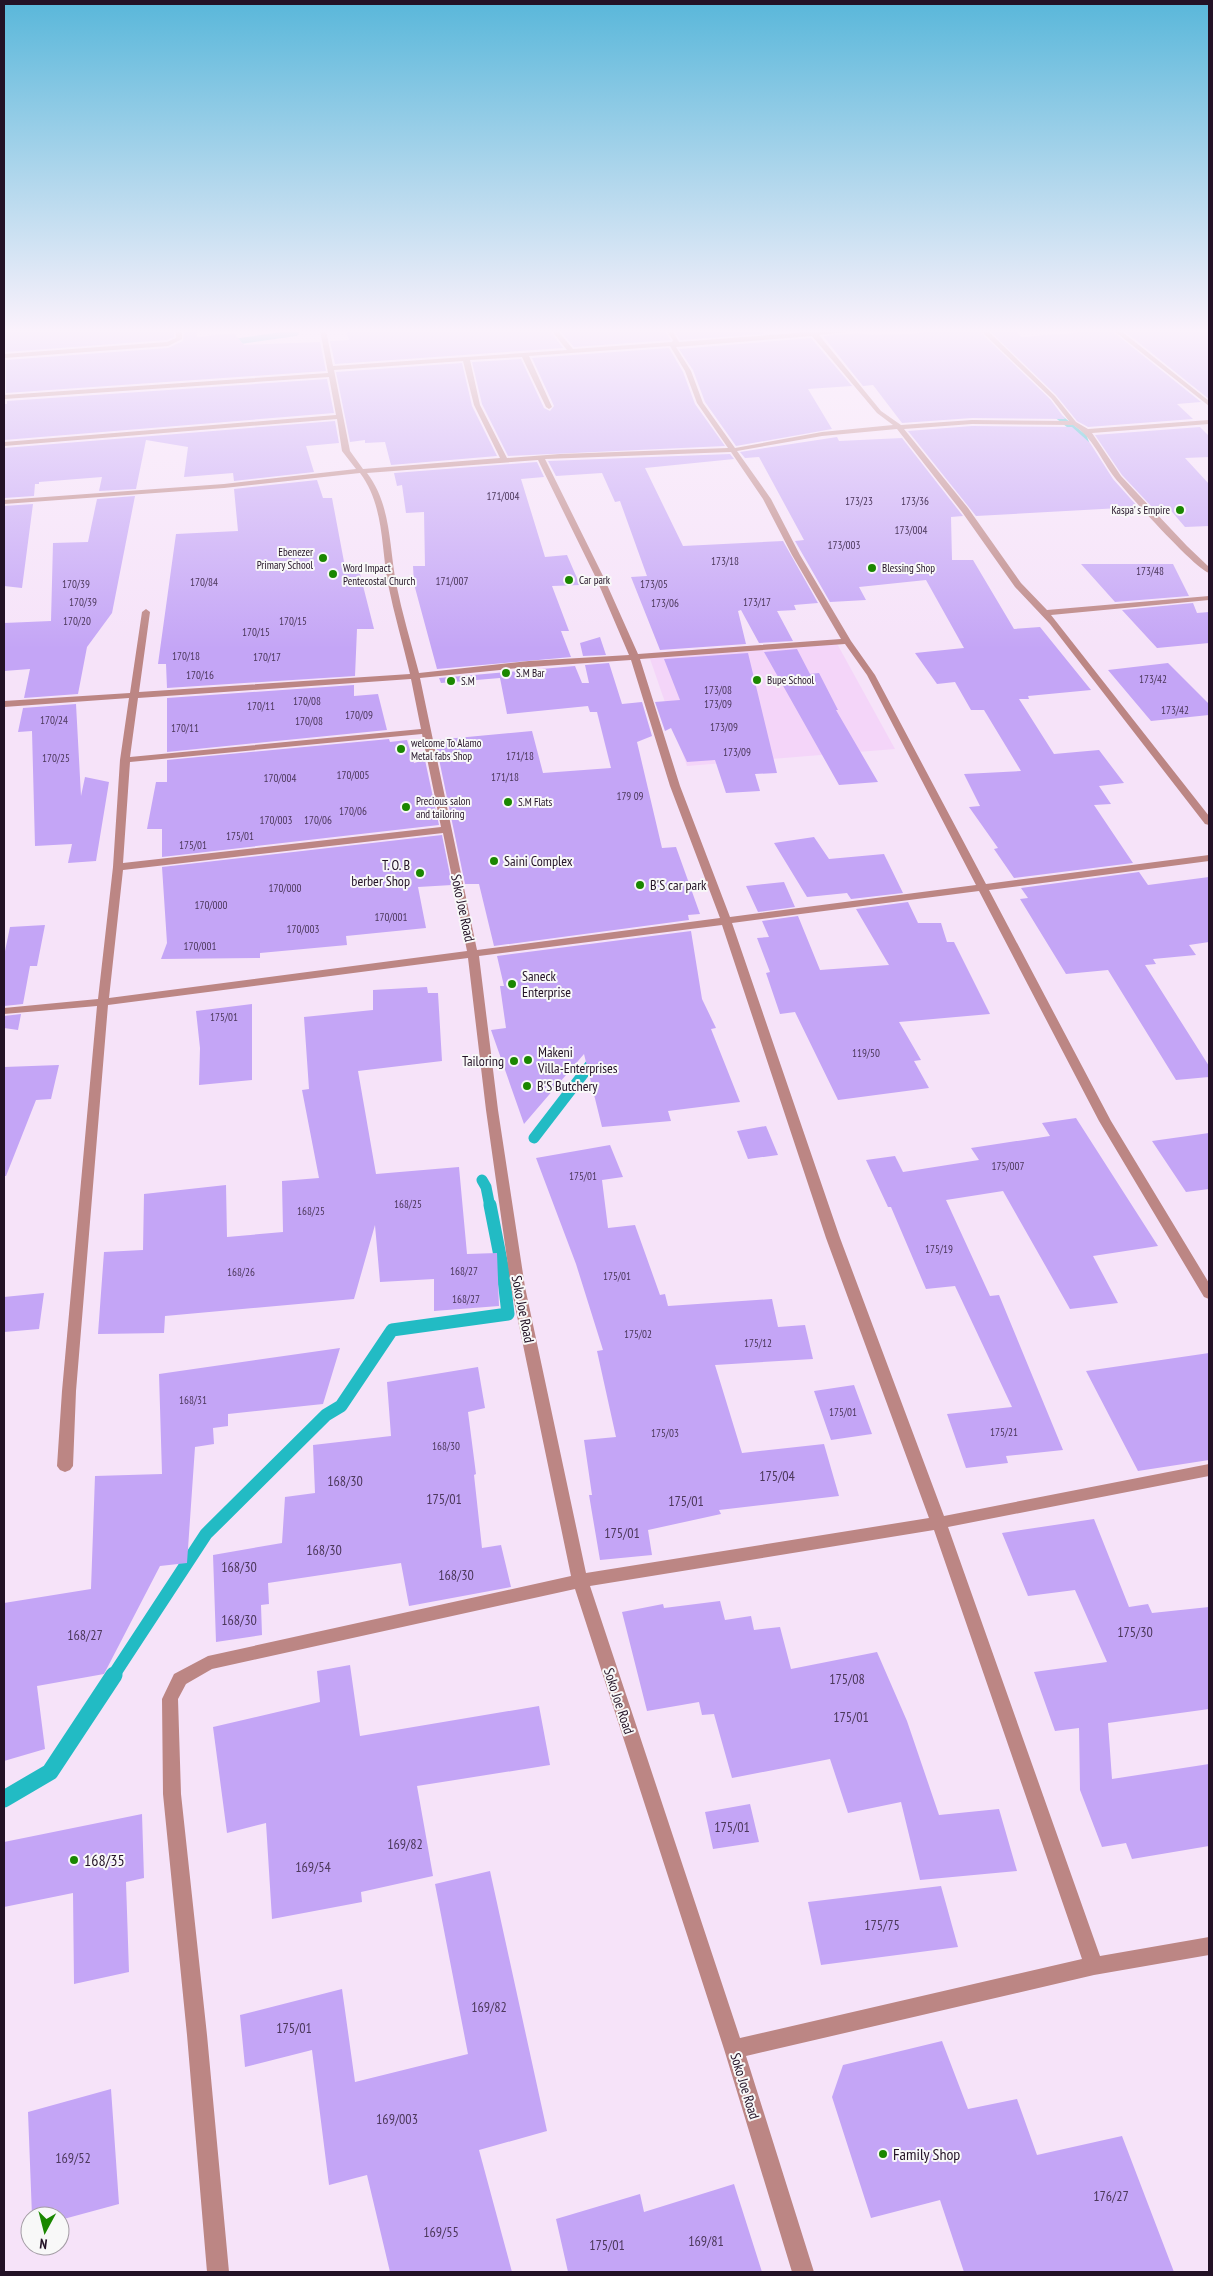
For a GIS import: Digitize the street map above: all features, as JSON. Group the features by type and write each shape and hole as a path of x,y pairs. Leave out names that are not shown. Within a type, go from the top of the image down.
{"street":[{"path":"4,444 104,436"},
{"name":"Soko Joe Road","path":"343,436 346,451 374,487 383,518 392,583 415,676 472,955 518,1287 580,1581 734,2049 802,2272"},
{"path":"493,436 505,461"},
{"path":"722,436 767,498 796,555 847,640 871,675 985,887 1105,1121 1209,1294"},
{"path":"4,502 224,486 361,471 541,458 733,450 810,436"},
{"path":"905,436 965,510 1018,585 1054,622 1209,822"},
{"path":"1091,436 1118,477 1184,548 1209,571"},
{"path":"541,458 600,578 635,658 675,786 726,921 833,1238 939,1523 1094,1966"},
{"path":"1044,613 1209,598"},
{"path":"65,1466 69,1391 103,1002 118,867 125,760 146,612"},
{"path":"4,704 415,676 529,664 635,658 847,640"},
{"path":"125,760 425,731"},
{"path":"118,867 446,830"},
{"path":"4,1011 103,1002 891,901 1209,858"},
{"path":"218,2272 197,2036 172,1794 170,1699 180,1679 208,1663 580,1581 939,1523 1209,1470"},
{"path":"734,2049 1094,1966 1209,1946"}],"shaded area":[{"name":"Bupe School","path":"835,640 895,749 687,766 648,653"}],"building":[{"path":"4,436 50,436 4,440"},
{"path":"148,436 338,436 339,443 306,446 314,472 234,481 233,473 184,477 188,447 146,440 136,489 99,491 102,477 39,482 39,484 35,484 34,496 4,498 4,448"},
{"path":"349,436 487,436 497,456 391,465 385,442 365,443 365,440 350,442"},
{"path":"498,436 718,436 725,446 508,456"},
{"path":"729,436 791,436 736,446"},
{"path":"912,436 1082,436 1090,443 1113,479 1138,507 976,516"},
{"path":"1096,436 1209,436 1209,457 1185,458 1209,484 1209,526 1185,527 1167,506 1152,507 1122,475"},
{"path":"837,437 839,441 902,438 963,516 951,517 952,560 973,560 1014,629 1040,627 1091,690 1028,696 1029,699 1019,699 1054,754 1099,750 1124,783 1099,786 1111,804 1094,805 1133,863 1014,878 994,849 998,848 969,807 980,806 964,774 1021,771 984,710 971,710 955,682 937,684 915,653 964,648 926,580 859,587 866,600 830,602 795,541 804,540 759,457 745,458 740,452"},
{"path":"730,454 734,459 645,468 683,546 783,541 818,603 794,605 796,610 777,611 793,641 759,643 741,610 738,611 746,644 660,650 631,577 647,576 620,501 615,502 602,473 556,476 548,461"},
{"path":"537,462 544,477 521,479 545,557 567,555 580,585 552,586 569,631 561,631 571,657 437,669 414,584 413,566 425,566 424,512 406,513 402,485 397,486 394,473"},
{"path":"317,480 323,498 332,498 345,567 358,566 374,629 357,629 355,676 167,688 166,664 158,664 176,534 238,531 234,489"},
{"path":"135,496 112,613 87,647 78,694 24,698 30,669 4,671 4,623 51,621 53,543 88,542 97,499"},
{"path":"33,504 22,588 4,586 4,506"},
{"path":"1081,564 1173,564 1189,596 1115,602"},
{"path":"1193,603 1197,613 1209,612 1209,643 1157,648 1122,610"},
{"path":"600,637 606,655 583,656 580,643"},
{"path":"797,649 810,674 819,673 838,710 836,710 878,782 839,785 764,652"},
{"path":"748,653 777,773 755,774 760,791 726,793 715,760 687,762 671,728 665,731 655,702 680,700 664,659"},
{"path":"609,663 622,704 642,702 652,736 637,742 662,848 676,847 700,914 688,915 689,920 494,946 479,884 465,884 435,740 532,731 543,773 611,768 597,712 590,712 588,706 507,714 500,678 441,683 439,678 575,666 582,683 589,683 585,665"},
{"path":"1168,663 1209,704 1209,715 1151,721 1108,670"},
{"path":"354,685 354,696 378,694 387,730 167,752 167,698"},
{"path":"76,704 81,796 85,777 109,782 96,861 68,863 72,844 35,846 32,731 18,732 23,708"},
{"path":"389,739 390,742 407,740 414,763 425,760 439,825 162,857 162,829 147,829 156,782 167,782 167,760"},
{"path":"442,835 452,885 418,887 426,928 346,936 347,945 260,953 260,958 161,959 167,943 162,867"},
{"path":"814,837 829,859 884,854 903,893 851,899 847,893 807,897 774,843"},
{"path":"1139,872 1148,885 1209,877 1209,942 1189,945 1196,955 1153,959 1156,964 1145,965 1209,1066 1209,1077 1176,1080 1108,970 1066,974 1020,899 1028,898 1021,888"},
{"path":"784,882 795,907 758,912 746,886"},
{"path":"908,902 918,923 941,923 947,942 954,942 990,1014 899,1022 921,1060 914,1061 929,1088 838,1100 795,1012 780,1014 766,973 770,972 757,938 769,937 762,921 798,916 820,970 889,965 856,909"},
{"path":"45,925 37,966 30,966 23,1004 4,1006 4,956 10,927"},
{"path":"691,931 702,999 716,1028 711,1029 740,1102 668,1111 671,1121 602,1127 584,1054 524,1124 491,1030 506,1028 500,986 504,986 497,956"},
{"path":"427,987 428,993 438,993 442,1061 358,1071 376,1174 459,1167 467,1254 497,1253 499,1306 434,1311 434,1279 380,1282 375,1225 354,1299 165,1316 164,1333 98,1334 104,1252 143,1250 144,1194 226,1185 227,1237 283,1232 282,1181 319,1178 302,1090 309,1089 304,1017 373,1010 373,990"},
{"path":"252,1004 252,1080 199,1085 200,1048 196,1011"},
{"path":"21,1014 18,1030 4,1028 4,1016"},
{"path":"59,1065 51,1099 36,1100 6,1176 4,1176 4,1067"},
{"path":"1076,1118 1158,1246 1093,1256 1118,1303 1070,1309 1003,1191 946,1200 990,1296 999,1295 1063,1450 1006,1456 1008,1463 966,1468 947,1414 1012,1407 955,1286 926,1289 891,1207 888,1207 866,1160 895,1156 903,1172 979,1160 971,1148 1050,1136 1042,1123"},
{"path":"766,1126 778,1155 748,1159 737,1131"},
{"path":"1209,1133 1209,1189 1186,1192 1152,1141"},
{"path":"610,1145 623,1177 602,1180 608,1228 635,1225 660,1295 665,1294 668,1306 772,1299 778,1327 805,1325 813,1359 715,1365 742,1453 824,1444 839,1496 719,1510 721,1514 648,1530 652,1555 600,1560 589,1495 592,1495 584,1440 616,1437 597,1351 603,1350 576,1264 536,1158"},
{"path":"44,1293 39,1329 4,1332 4,1297"},
{"path":"340,1348 323,1404 228,1414 228,1426 213,1428 214,1444 195,1447 187,1563 160,1566 104,1674 37,1686 45,1749 4,1761 4,1603 91,1589 95,1476 162,1474 159,1374"},
{"path":"1209,1353 1209,1460 1138,1471 1086,1371"},
{"path":"478,1367 485,1408 468,1412 476,1474 474,1475 482,1548 501,1545 511,1587 409,1606 401,1563 268,1583 269,1604 261,1605 262,1635 216,1642 213,1555 282,1543 285,1497 315,1493 313,1445 391,1436 387,1382"},
{"path":"854,1385 872,1434 831,1440 814,1391"},
{"path":"1094,1519 1129,1607 1148,1604 1152,1613 1209,1607 1209,1709 1108,1723 1112,1779 1209,1764 1209,1846 1132,1859 1126,1843 1102,1847 1080,1790 1079,1728 1055,1731 1034,1672 1107,1662 1075,1590 1028,1596 1002,1533"},
{"path":"720,1601 725,1620 751,1616 754,1630 780,1627 791,1669 877,1652 907,1721 939,1815 999,1809 1017,1871 920,1880 901,1802 848,1813 830,1759 732,1778 714,1714 702,1715 699,1702 647,1711 622,1612 663,1604 664,1608"},
{"path":"350,1665 360,1736 539,1706 550,1765 417,1786 433,1876 361,1892 362,1902 272,1919 266,1823 227,1833 213,1727 320,1702 317,1671"},
{"path":"750,1804 759,1842 713,1849 705,1812"},
{"name":"168/35","path":"142,1814 144,1878 126,1882 129,1972 74,1984 73,1893 4,1907 4,1842"},
{"path":"490,1871 547,2131 479,2150 512,2272 390,2272 367,2175 329,2185 312,2050 245,2067 240,2015 342,1989 355,2082 468,2054 435,1884"},
{"path":"941,1886 958,1947 821,1965 808,1902"},
{"path":"942,2041 968,2109 1017,2099 1037,2155 1122,2136 1174,2272 964,2272 940,2200 871,2218 832,2097 843,2065"},
{"path":"111,2089 119,2204 70,2217 70,2206 32,2206 28,2112"},
{"path":"734,2184 762,2272 568,2272 556,2219 640,2194 644,2212"}],"waterway":[{"path":"1083,436 1088,448 1086,450"},
{"path":"534,1138 597,1056"},
{"path":"482,1180 486,1187 490,1207"},
{"path":"113,1676 206,1534 326,1415 341,1406 392,1330 508,1314 503,1271 490,1205"},
{"path":"4,1799 50,1772 114,1675"}],"place":[{"name":"Kaspa' s Empire","path":"1180,510"},
{"name":"Ebenezer Primary School","path":"323,558"},
{"name":"Blessing Shop","path":"872,568"},
{"name":"Word Impact Pentecostal Church","path":"333,574"},
{"name":"Car park","path":"569,580"},
{"name":"S.M Bar","path":"506,673"},
{"name":"Bupe School","path":"757,680"},
{"name":"S.M","path":"451,681"},
{"name":"welcome To Alamo Metal fabs Shop","path":"401,749"},
{"name":"S.M Flats","path":"508,802"},
{"name":"Precious salon and tailoring","path":"406,807"},
{"name":"Saini Complex","path":"494,861"},
{"name":"T. O. B berber Shop","path":"420,873"},
{"name":"B'S car park","path":"640,885"},
{"name":"Saneck Enterprise","path":"512,984"},
{"name":"Makeni Villa-Enterprises","path":"528,1060"},
{"name":"Tailoring","path":"514,1061"},
{"name":"B'S Butchery","path":"527,1086"},
{"name":"168/35","path":"74,1860"},
{"name":"Family Shop","path":"883,2154"}]}
